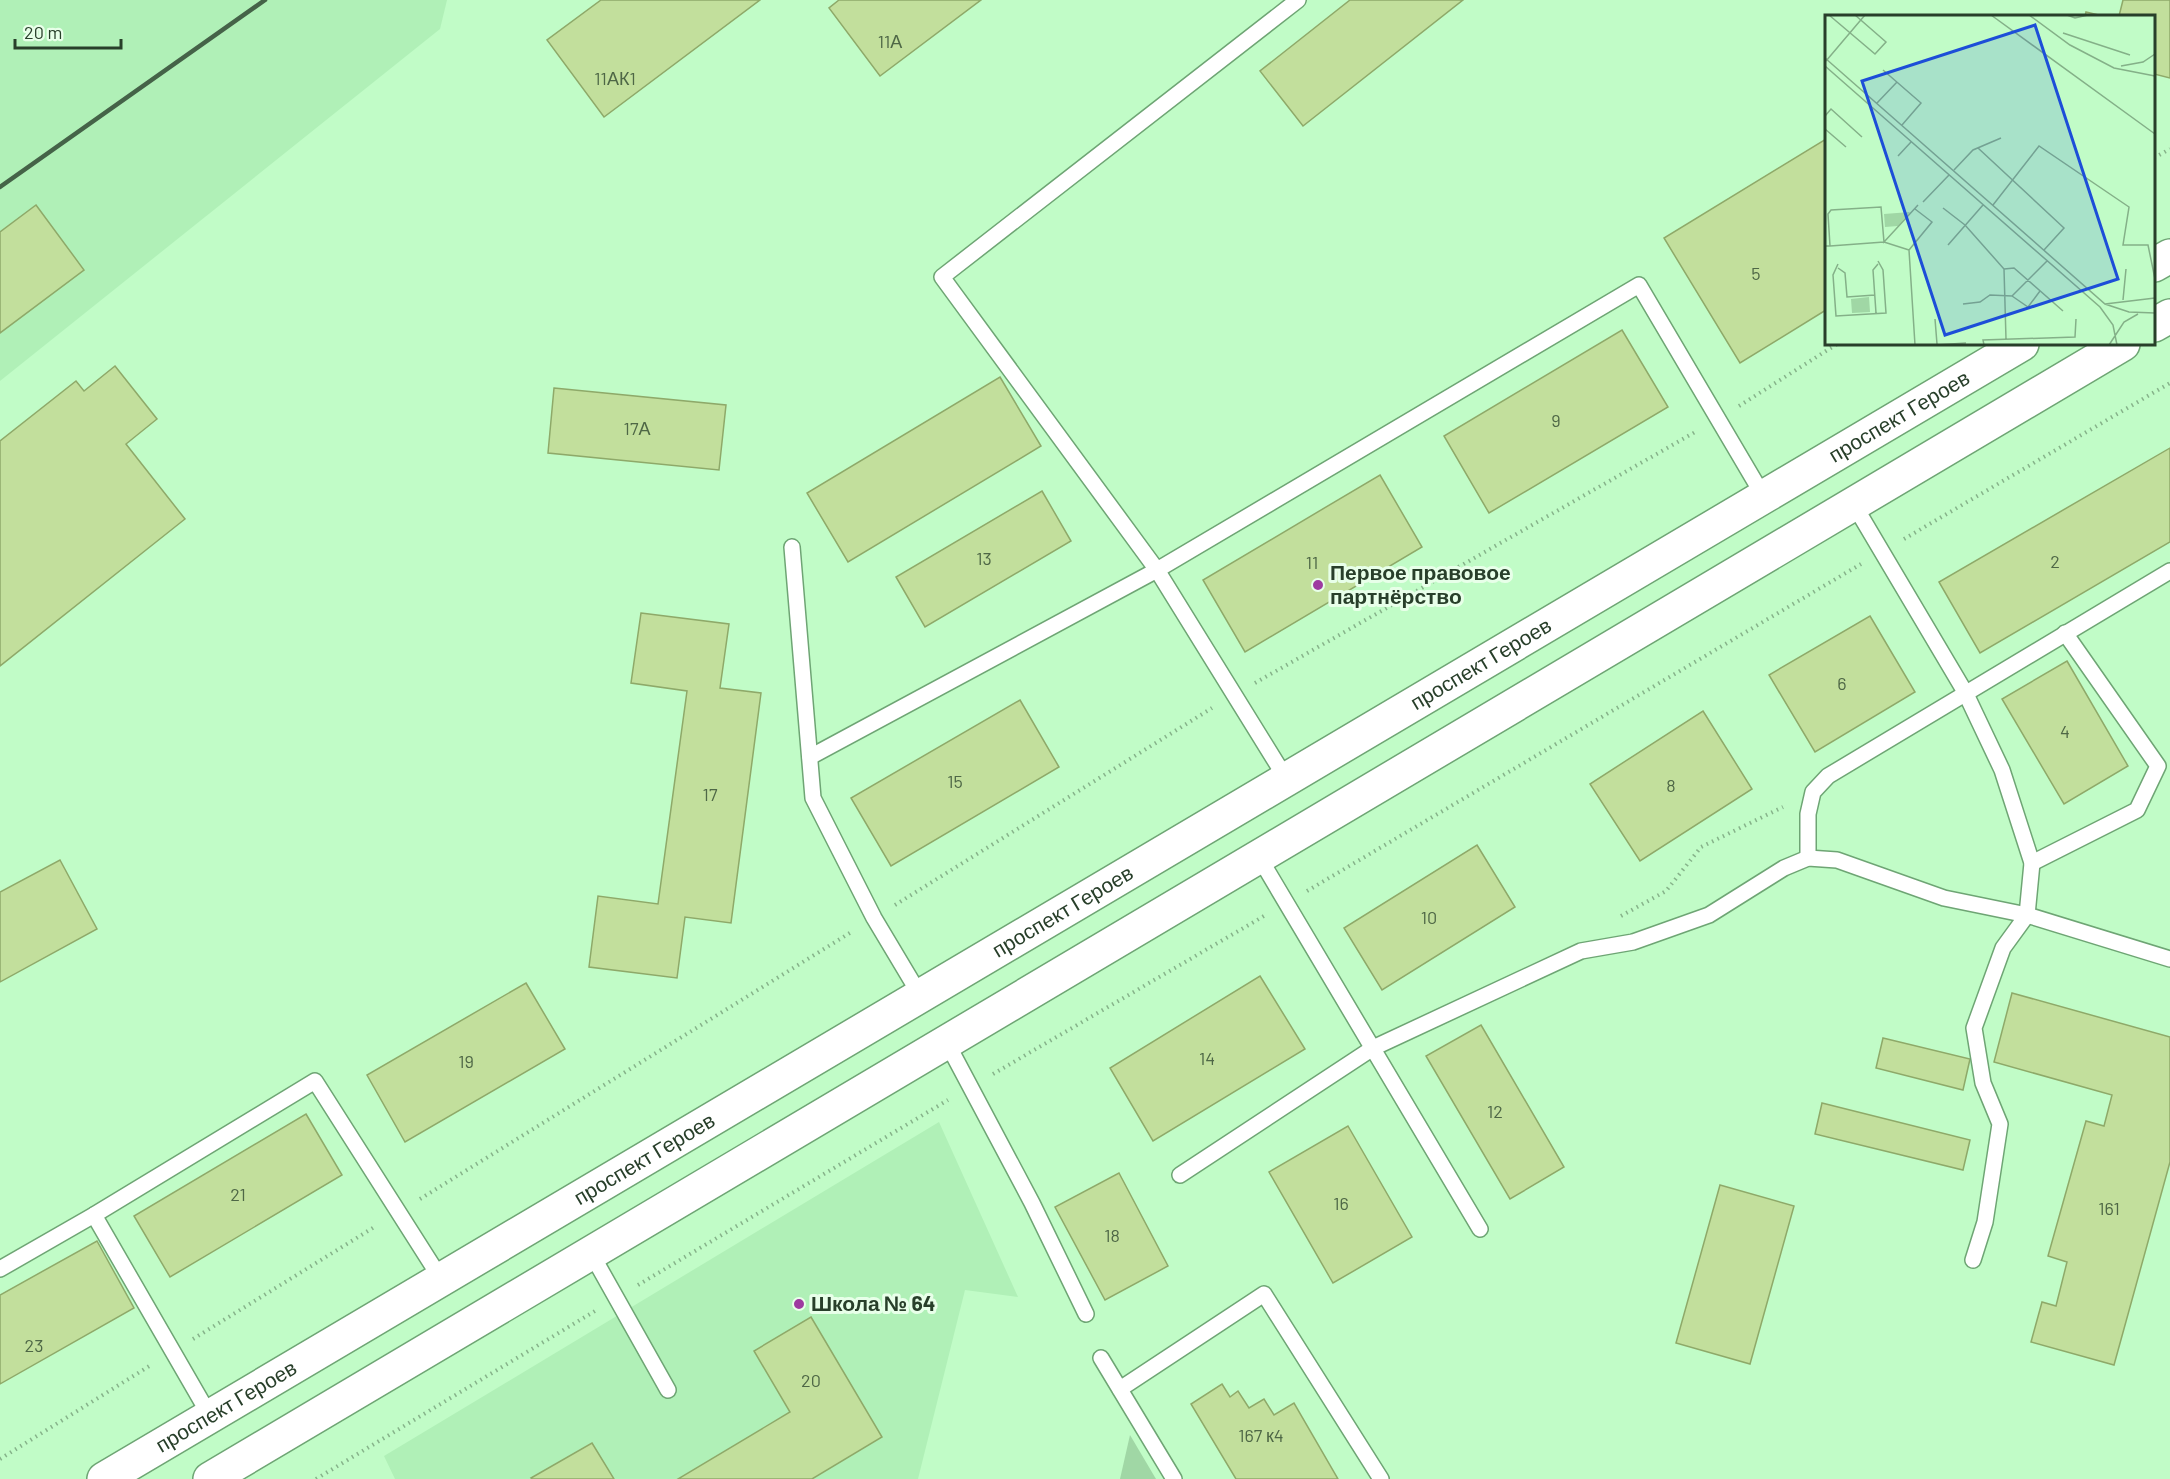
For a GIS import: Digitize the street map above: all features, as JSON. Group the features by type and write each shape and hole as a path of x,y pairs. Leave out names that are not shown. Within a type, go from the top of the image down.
{"main road":[{"path":"2155,265 2170,256"},
{"path":"2155,325 2170,316"},
{"name":"проспект Героев","path":"104,1479 2020,345"},
{"path":"210,1479 2121,345"}],"lane":[{"path":"1287,780 1157,570 942,277 1298,0"},
{"path":"810,757 1157,570 1639,285 1764,497"},
{"path":"1853,504 1965,692 2002,770 2032,863 2027,915 2003,948 1974,1028 1983,1083 2001,1124 1985,1222 1973,1260"},
{"path":"792,547 813,798 874,918 920,995"},
{"path":"1808,858 1808,814 1814,792 1828,776 2170,571"},
{"path":"2032,863 2137,810 2158,766 2065,633"},
{"path":"1259,857 1480,1229"},
{"path":"1180,1175 1373,1048 1581,951 1633,942 1709,915 1784,868 1808,858 1837,860 1944,898 2027,915 2170,959"},
{"path":"946,1041 1032,1203 1086,1314"},
{"path":"0,1269 94,1215 315,1081 441,1279"},
{"path":"94,1215 210,1416"},
{"path":"591,1253 668,1390"},
{"path":"1120,1389 1264,1294 1381,1479"},
{"path":"1101,1358 1174,1479"}],"path":[{"path":"2155,157 2170,149"},
{"path":"0,1459 1234,695 1718,419 1835,345"},
{"path":"316,1479 970,1087 2170,383"},
{"path":"1599,948 1602,926 1666,891 1701,848 1814,792"}],"shaded area":[{"path":"0,0 447,0 440,29 0,381"},
{"name":"Школа № 64","path":"939,1122 1018,1297 965,1290 918,1479 395,1479 384,1456"},
{"path":"1130,1435 1156,1479 1120,1479"}],"building":[{"path":"601,0 760,0 604,117 547,40"},
{"path":"839,0 981,0 880,76 829,8"},
{"path":"1350,0 1463,0 1303,126 1260,71"},
{"path":"2123,0 2170,0 2170,78 2155,74 2155,15 2119,15"},
{"path":"1825,140 1825,311 1740,363 1664,238"},
{"path":"36,205 84,270 0,333 0,232"},
{"path":"1622,330 1668,407 1489,513 1444,436"},
{"path":"115,366 157,419 126,444 185,519 0,666 0,441 76,381 84,391"},
{"path":"1000,377 1041,446 848,562 807,493"},
{"path":"554,388 726,405 719,470 548,453"},
{"path":"2170,448 2170,542 1980,653 1939,582"},
{"path":"1380,475 1422,547 1245,652 1203,580"},
{"path":"1042,491 1071,541 925,627 896,577"},
{"path":"641,613 729,624 720,688 761,693 731,923 685,917 677,978 589,967 598,896 658,904 687,691 631,683"},
{"path":"1870,616 1915,692 1815,752 1769,675"},
{"path":"2067,661 2128,766 2064,804 2002,699"},
{"path":"1020,700 1059,767 891,866 851,798"},
{"path":"1703,711 1752,789 1640,861 1590,784"},
{"path":"1477,845 1515,907 1382,990 1344,928"},
{"path":"60,860 97,929 0,982 0,892"},
{"path":"1260,976 1305,1049 1153,1141 1110,1068"},
{"path":"526,983 565,1049 405,1142 367,1075"},
{"path":"2012,993 2170,1037 2170,1162 2114,1365 2031,1342 2042,1302 2056,1306 2067,1262 2048,1256 2086,1121 2104,1126 2112,1095 1994,1062"},
{"path":"1481,1025 1564,1167 1510,1199 1426,1056"},
{"path":"1883,1038 1970,1059 1963,1090 1876,1068"},
{"path":"1822,1103 1970,1140 1963,1170 1815,1134"},
{"path":"306,1114 342,1175 170,1277 134,1216"},
{"path":"1348,1126 1412,1237 1333,1283 1269,1172"},
{"path":"1119,1173 1168,1266 1105,1300 1055,1207"},
{"path":"1720,1185 1794,1206 1750,1364 1676,1343"},
{"path":"97,1241 134,1308 0,1384 0,1295"},
{"path":"811,1317 882,1437 812,1479 678,1479 790,1412 754,1351"},
{"path":"1222,1384 1230,1397 1238,1391 1249,1408 1264,1399 1274,1415 1294,1403 1338,1479 1236,1479 1191,1404"},
{"path":"592,1443 614,1479 531,1478"}],"railway":[{"path":"0,187 265,0"}],"place":[{"name":"Первое правовое партнёрство","path":"1318,585"},
{"name":"Школа № 64","path":"799,1304"}]}
